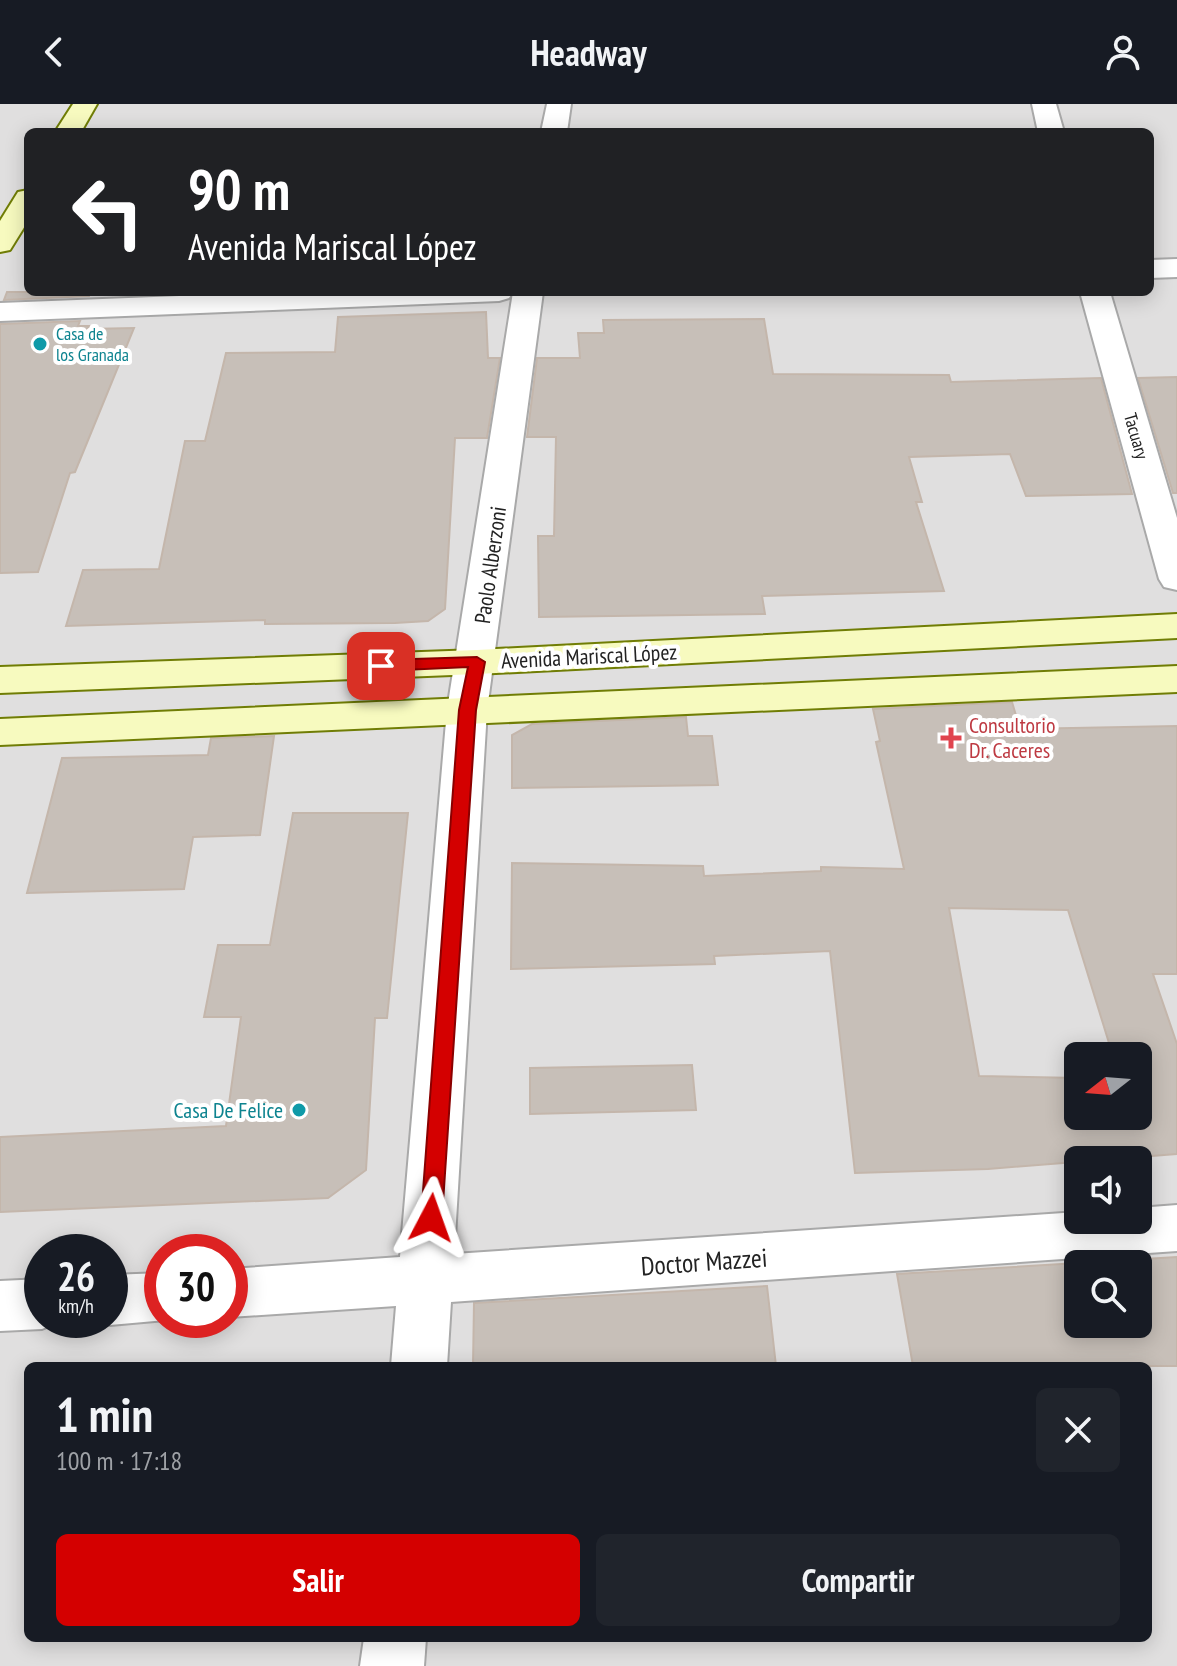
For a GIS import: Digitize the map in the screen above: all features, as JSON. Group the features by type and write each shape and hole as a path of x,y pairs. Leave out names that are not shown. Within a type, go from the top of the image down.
{"main road":[{"path":"70,128 85,104"},
{"path":"0,244 24,205"},
{"name":"Avenida Mariscal López","path":"0,680 477,662 1177,626"},
{"path":"0,732 1177,679"}],"street":[{"path":"555,128 559,104"},
{"path":"1044,104 1050,128"},
{"path":"1154,269 1177,268"},
{"path":"0,312 399,296"},
{"name":"Paolo Alberzoni","path":"419,1362 467,710 477,662 527,296"},
{"name":"Tacuary","path":"1096,296 1177,579"},
{"name":"Doctor Mazzei","path":"248,1292 1177,1228"},
{"path":"0,1306 24,1305"},
{"path":"392,1666 395,1642"}],"shaded area":[{"path":"0,104 1177,104 1177,1666 0,1666"}],"building":[{"path":"7,292 24,292 24,296 89,296 4,300"},
{"path":"486,312 488,358 500,358 487,438 455,438 445,609 428,621 395,623 265,624 265,620 66,626 83,570 159,569 185,441 205,441 226,353 335,352 338,317"},
{"path":"764,319 773,374 949,375 951,382 1101,378 1132,494 1026,496 1010,454 909,457 922,502 916,502 944,591 762,596 765,614 539,617 538,536 554,536 556,437 527,437 537,358 580,358 578,333 604,333 603,320"},
{"path":"80,321 78,326 89,326 87,329 134,328 75,472 70,473 38,572 0,573 0,324"},
{"path":"1177,377 1177,493 1173,493 1138,378"},
{"path":"1012,702 1020,729 1177,726 1177,974 1153,974 1177,1044 1177,1154 1152,1156 1152,1146 1064,1146 1064,1163 855,1173 830,951 714,956 715,964 511,969 512,863 703,866 704,876 821,871 821,867 904,869 876,742 880,741 873,709","holes":["949,908 1068,910 1109,1042 1152,1042 1152,1130 1064,1130 1064,1078 979,1076"]},
{"path":"686,717 688,736 712,736 718,785 512,788 512,735 532,724"},
{"path":"274,736 260,835 193,837 184,889 27,893 62,758 208,755 211,738"},
{"path":"293,813 408,813 387,1018 375,1018 366,1170 328,1198 0,1212 0,1137 226,1126 241,1017 204,1017 218,945 270,945"},
{"path":"692,1065 696,1110 530,1114 530,1068"},
{"path":"1177,1257 1177,1366 1152,1366 1152,1362 912,1362 897,1274 1064,1264 1064,1338 1152,1338 1152,1259"},
{"path":"767,1286 776,1362 473,1362 474,1303"}],"place":[{"name":"Casa de los Granada","path":"40,344"},
{"name":"Consultorio Dr. Caceres","path":"951,738"},
{"name":"Casa De Felice","path":"299,1110"}],"route":[{"path":"381,666 477,662 467,710 431,1218"}]}
